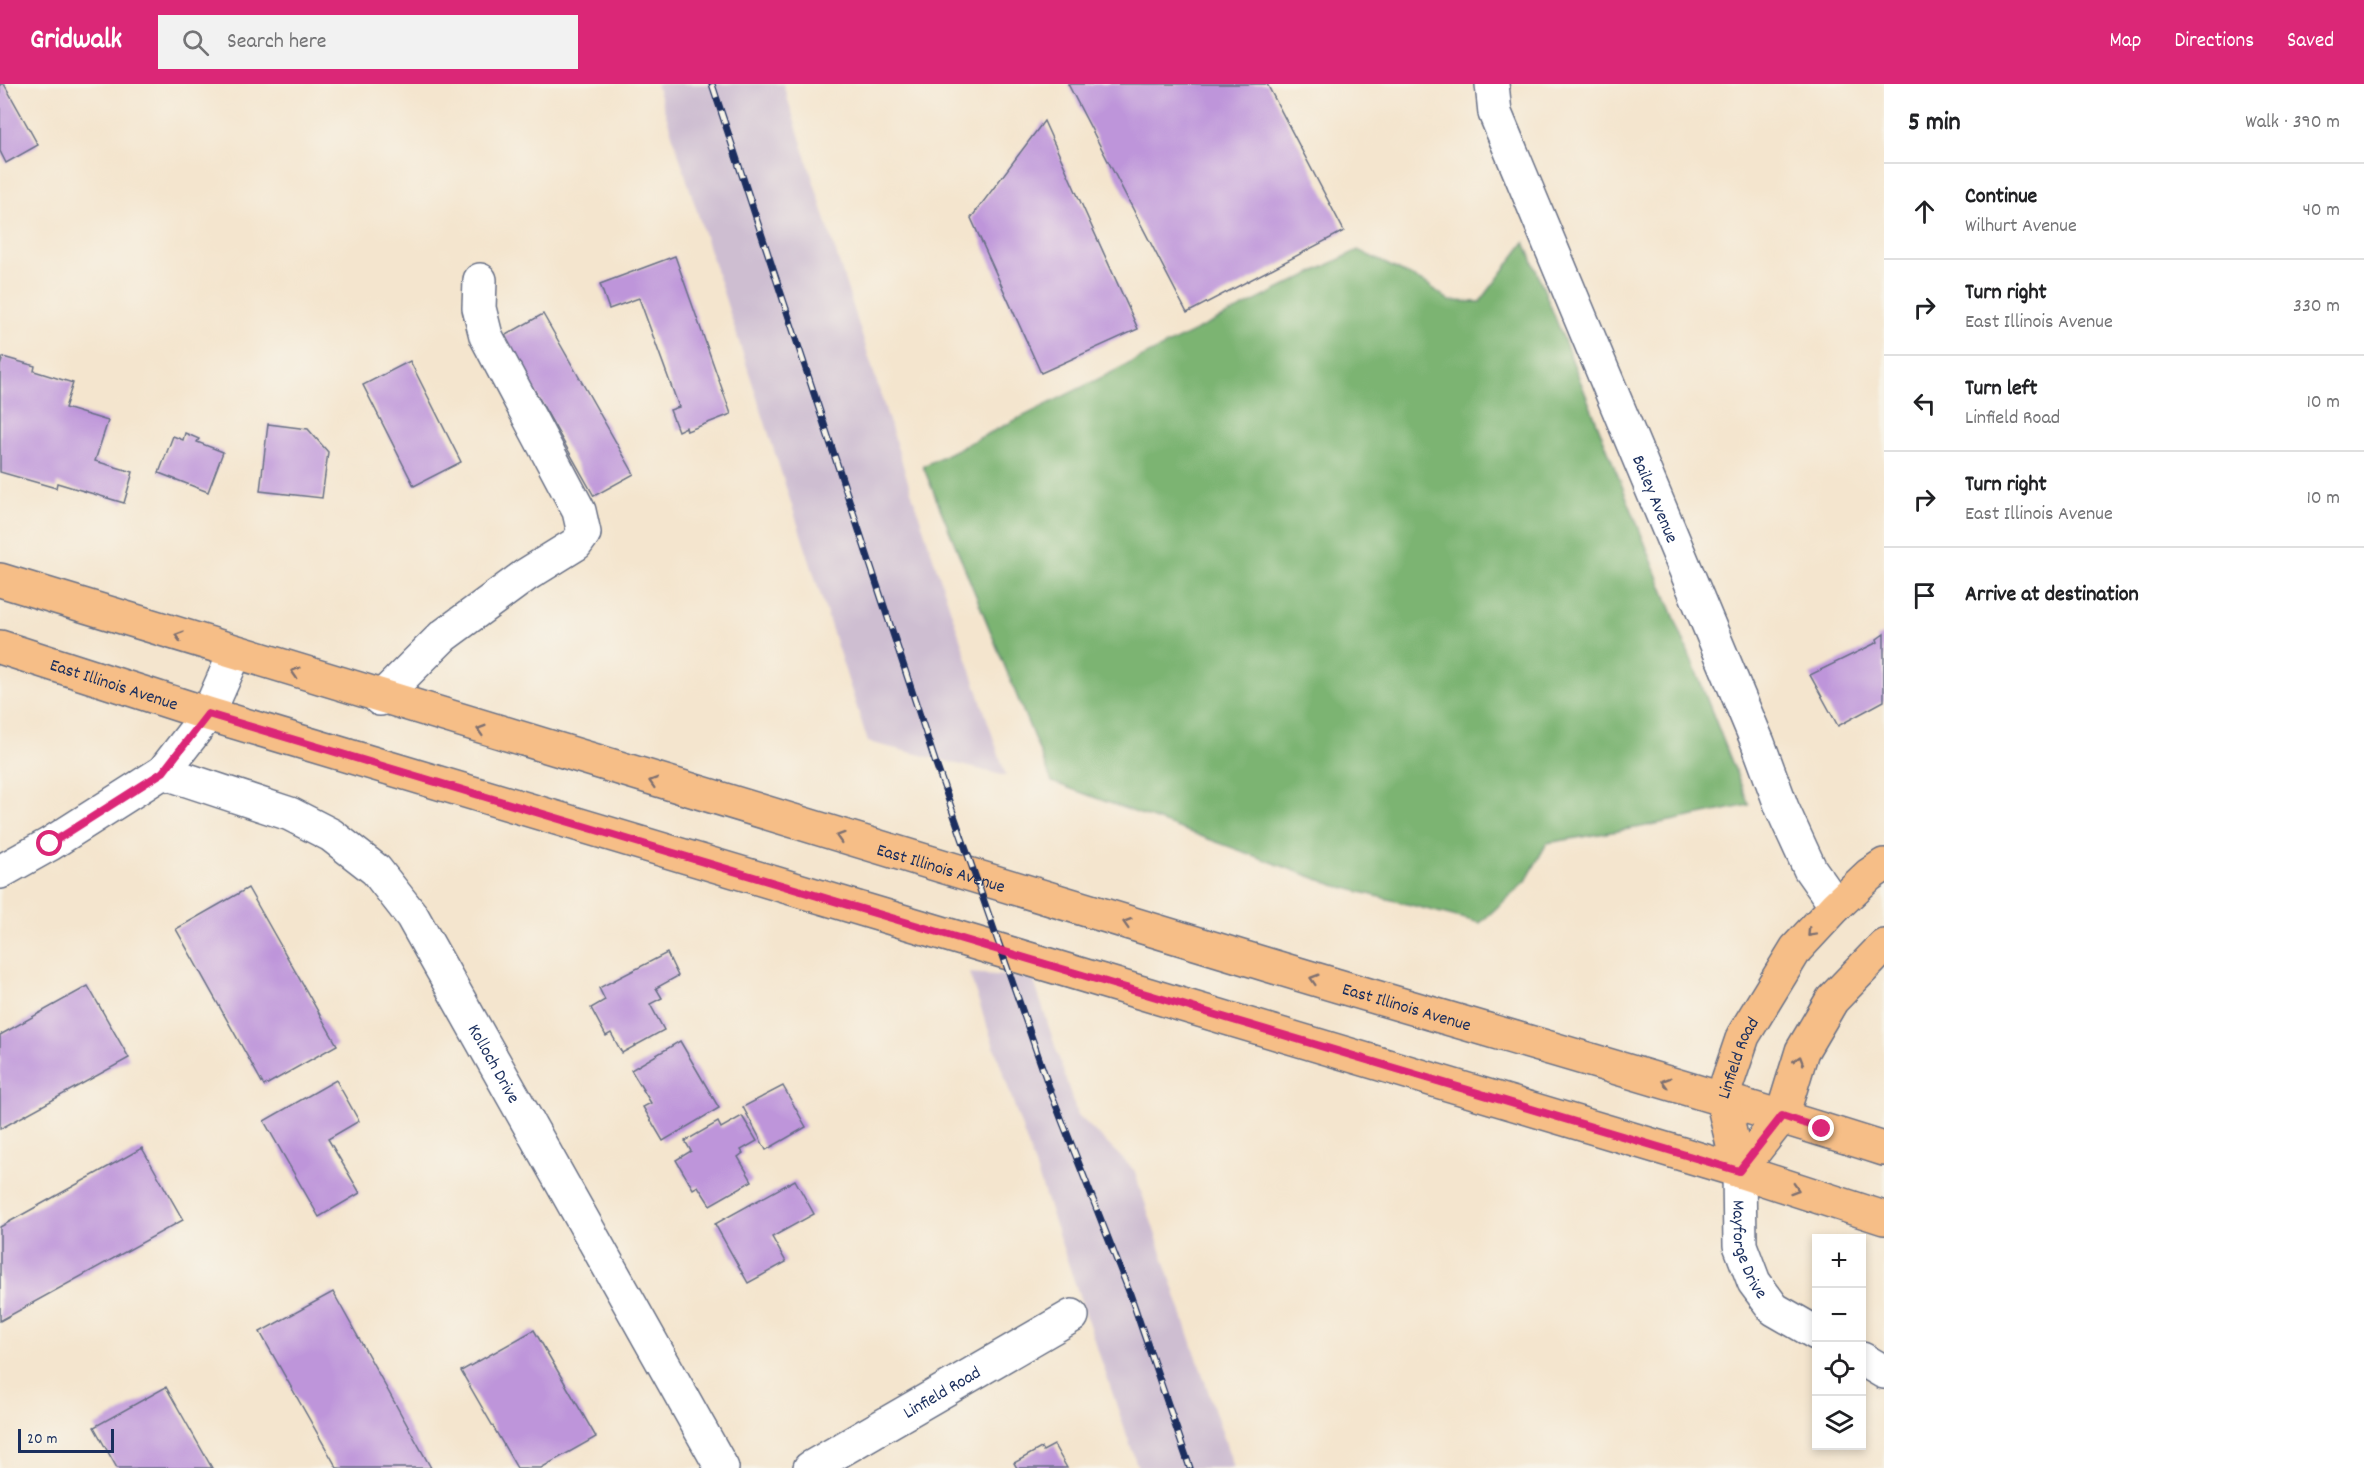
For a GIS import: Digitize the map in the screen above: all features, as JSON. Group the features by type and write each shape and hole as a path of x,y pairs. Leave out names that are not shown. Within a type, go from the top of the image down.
{"main road":[{"name":"East Illinois Avenue","path":"0,580 380,699 1477,1028 1722,1098 1884,1149"},
{"name":"East Illinois Avenue","path":"0,647 208,714 1739,1171 1884,1218"},
{"name":"Linfield Road","path":"1739,1171 1722,1098 1743,1036 1796,949 1869,874 1884,865"},
{"path":"1739,1171 1782,1116 1802,1051 1832,1000 1884,946"}],"street":[{"name":"Bailey Avenue","path":"1492,84 1495,113 1758,743 1782,808 1810,869 1836,906"},
{"path":"380,699 443,636 526,575 576,544 584,533 579,510 486,336 479,308 480,280"},
{"path":"0,872 50,844 163,772 208,714 235,653"},
{"name":"Kolloch Drive","path":"163,772 290,814 331,835 376,870 412,916 722,1468"},
{"name":"Mayforge Drive","path":"1739,1171 1740,1245 1754,1282 1774,1309 1812,1331"},
{"name":"Linfield Road","path":"810,1468 1072,1316"},
{"path":"1866,1361 1884,1372"}],"shaded area":[{"path":"656,84 783,84 910,488 1006,776 868,742"},
{"path":"969,973 1033,978 1077,1114 1134,1170 1234,1468 1138,1468"}],"green space":[{"path":"1525,242 1749,805 1547,843 1526,881 1480,923 1334,885 1052,782 923,466 1358,250 1427,284 1450,301 1480,302"}],"building":[{"path":"0,84 4,84 38,145 6,163 0,151"},
{"path":"1068,84 1267,84 1344,231 1187,313"},
{"path":"1044,121 1138,329 1041,373 971,218"},
{"path":"675,256 731,414 687,431 686,427 678,431 670,410 679,407 639,298 609,309 600,284"},
{"path":"543,314 634,474 594,496 504,336"},
{"path":"3,357 35,366 34,371 73,383 65,408 108,421 95,461 133,472 124,503 57,483 56,488 0,472 0,366"},
{"path":"410,361 461,462 414,486 363,385"},
{"path":"268,424 308,429 328,452 322,498 260,491"},
{"path":"185,433 199,439 197,442 223,452 208,492 159,473 173,436 183,440"},
{"path":"1884,634 1884,701 1838,726 1810,675 1878,642 1877,639"},
{"path":"248,888 337,1045 264,1086 176,929"},
{"path":"667,953 678,976 656,988 662,998 650,1004 664,1030 622,1053 611,1033 606,1036 591,1008 605,1000 599,988"},
{"path":"88,986 129,1058 0,1129 0,1035"},
{"path":"680,1041 719,1108 663,1141 643,1107 651,1103 631,1070"},
{"path":"336,1080 359,1121 328,1139 360,1193 319,1217 264,1121"},
{"path":"783,1086 806,1127 766,1150 743,1107"},
{"path":"742,1116 757,1141 741,1150 743,1153 738,1157 752,1181 710,1205 698,1186 693,1189 676,1160 691,1151 685,1141 718,1122 721,1128"},
{"path":"142,1148 183,1220 0,1321 0,1227"},
{"path":"795,1180 814,1214 772,1237 786,1262 748,1283 715,1224"},
{"path":"333,1292 431,1468 337,1468 260,1332"},
{"path":"534,1330 596,1437 541,1468 517,1468 461,1371"},
{"path":"166,1387 212,1468 117,1468 94,1427"},
{"path":"1054,1445 1067,1468 1017,1468 1014,1463 1041,1448 1043,1451"}],"railway":[{"path":"712,84 935,761 1050,1090 1130,1294 1190,1468"}],"route":[{"path":"50,844 163,772 208,714 1739,1171 1782,1116 1822,1129"}]}
